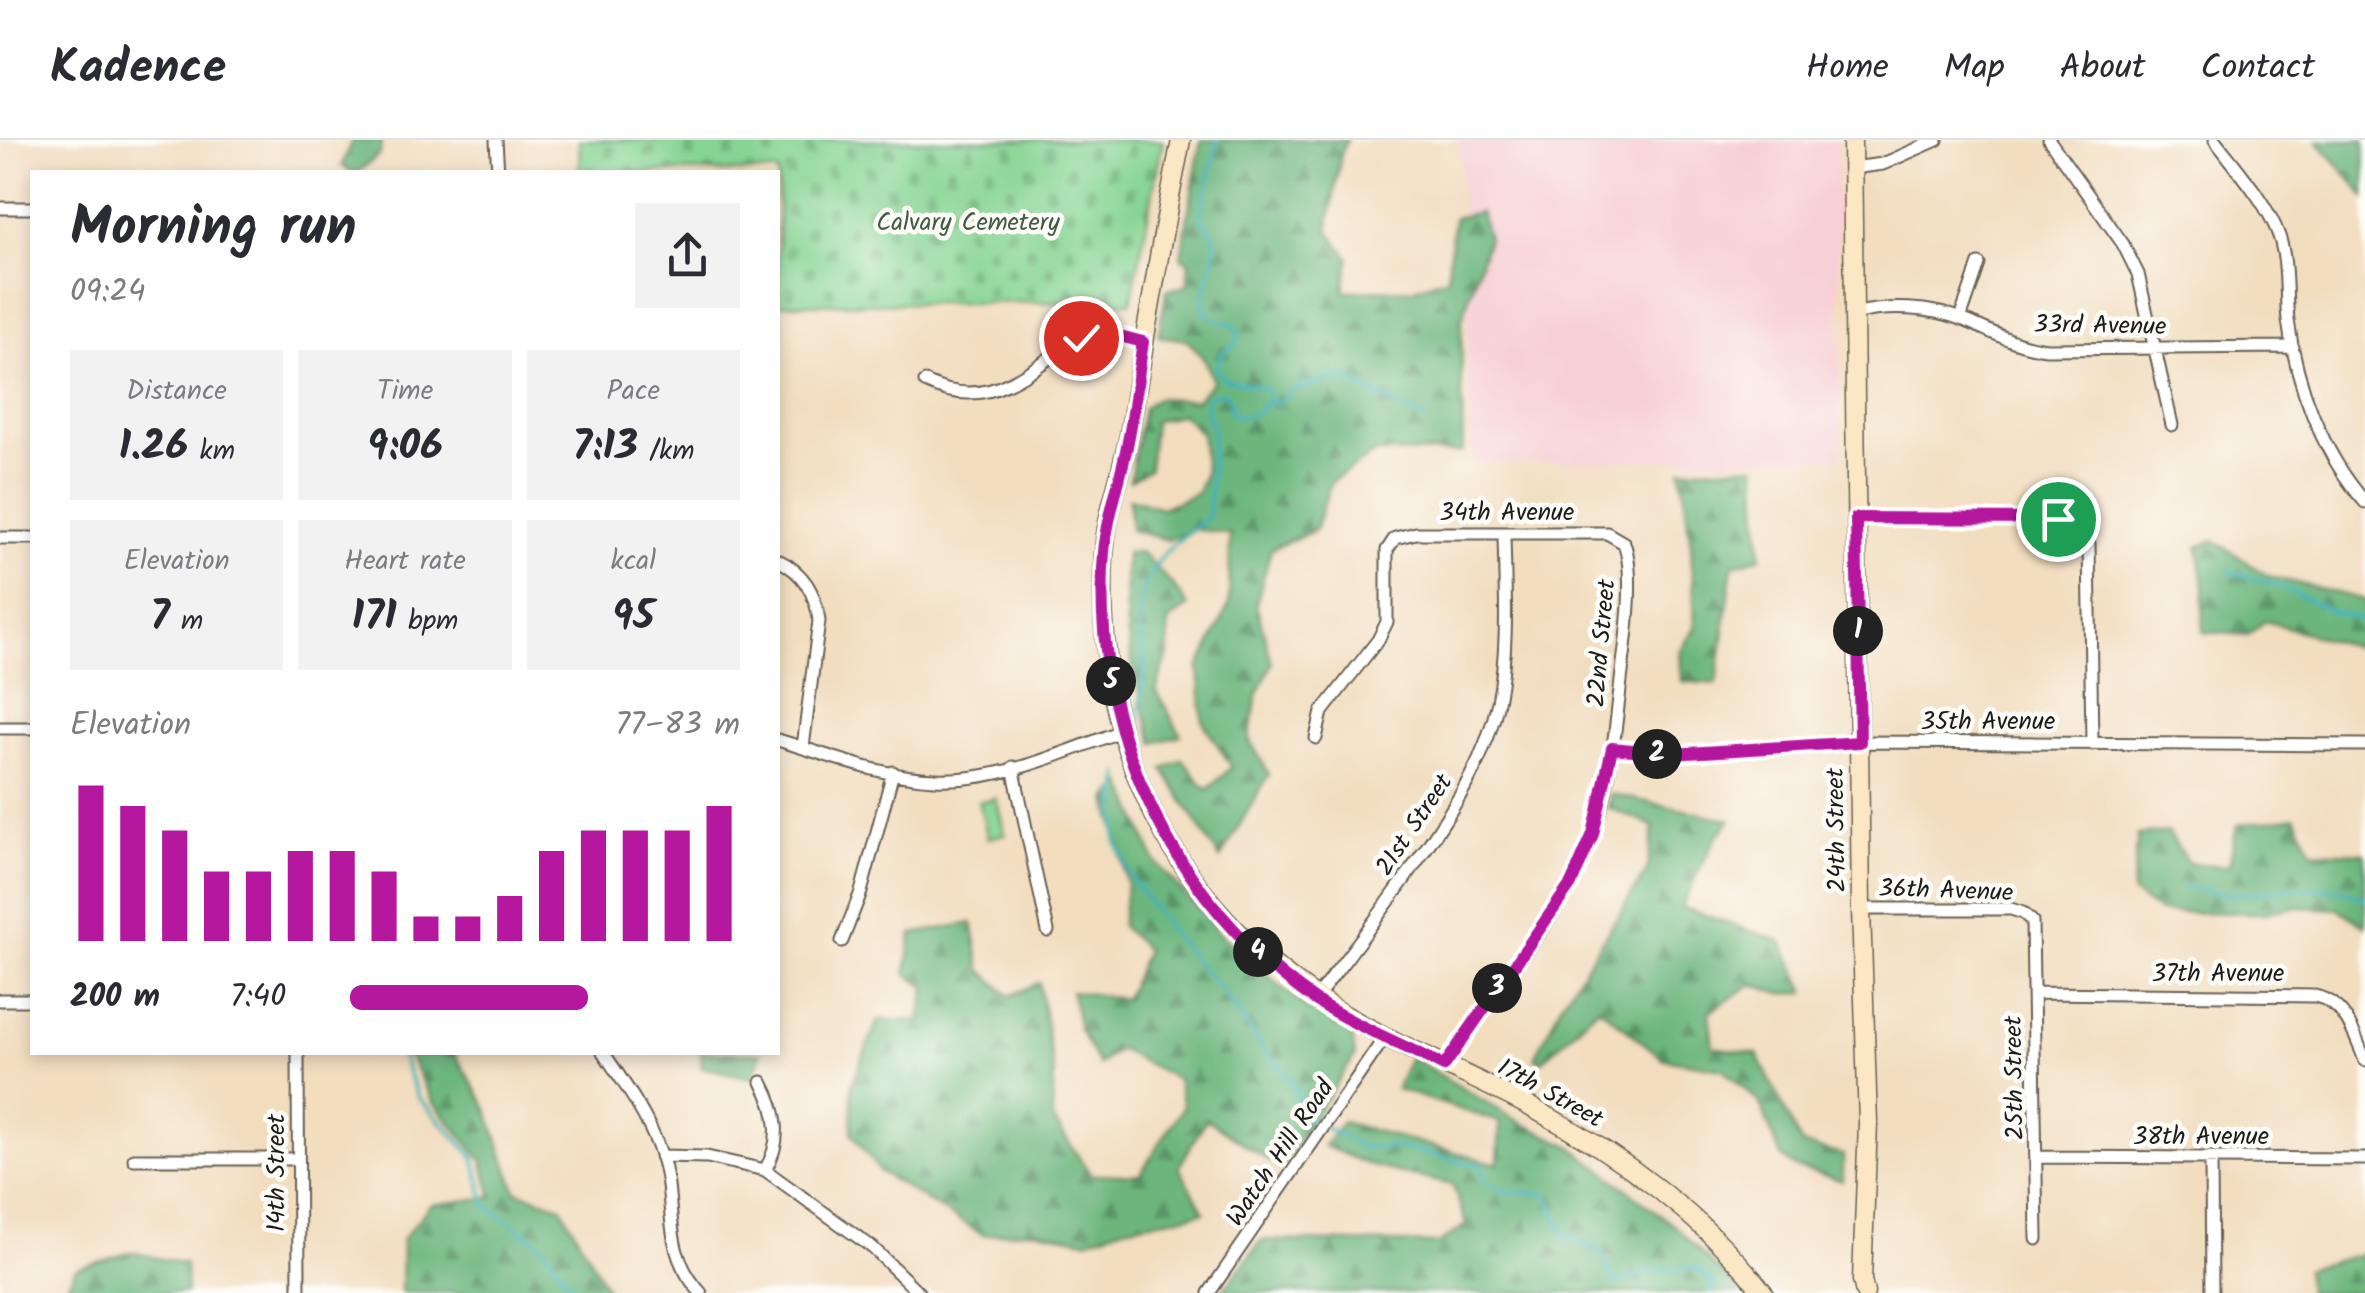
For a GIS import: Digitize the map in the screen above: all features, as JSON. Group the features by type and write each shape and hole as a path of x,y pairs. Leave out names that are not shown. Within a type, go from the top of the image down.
{"street":[{"path":"496,140 498,170"},
{"name":"17th Street","path":"1181,140 1126,454 1104,550 1104,628 1121,730 1139,783 1181,864 1232,928 1315,999 1535,1109 1632,1170 1715,1240 1764,1293"},
{"name":"24th Street","path":"1852,140 1861,910 1868,1114 1861,1289"},
{"path":"1852,168 1883,164 1937,140"},
{"path":"2049,140 2131,259 2142,288 2172,425"},
{"path":"2216,140 2264,208 2280,238 2293,346 2323,438 2342,473 2365,502"},
{"path":"0,208 30,208"},
{"path":"1960,319 1978,264"},
{"name":"33rd Avenue","path":"1854,314 1912,309 1960,319 2026,346 2293,346"},
{"path":"925,382 943,391 1004,388 1081,338 1112,334 1143,342"},
{"path":"1856,518 2058,519 2076,521 2084,528 2089,544 2092,744"},
{"name":"34th Avenue","path":"1316,738 1322,712 1378,640 1387,622 1388,550 1395,538 1416,533 1607,533 1619,539"},
{"name":"21st Street","path":"1315,999 1448,818 1479,760 1502,680 1506,619 1504,534"},
{"path":"0,538 30,538"},
{"name":"22nd Street","path":"1444,1066 1571,884 1593,834 1612,748 1627,618 1627,551 1619,539"},
{"path":"780,561 810,587 818,607 803,748"},
{"path":"0,728 30,728"},
{"path":"780,741 892,772 949,779 1014,767 1121,730"},
{"name":"35th Avenue","path":"1612,748 1672,754 1860,742 2365,745"},
{"path":"1014,767 1048,931"},
{"path":"842,941 861,892 892,772"},
{"name":"36th Avenue","path":"1861,910 2011,909 2029,918"},
{"name":"25th Street","path":"2029,918 2034,927 2037,1239"},
{"name":"37th Avenue","path":"2035,994 2315,996 2341,1011 2365,1060"},
{"path":"0,1000 30,1000"},
{"name":"Watch Hill Road","path":"1210,1293 1385,1036"},
{"name":"14th Street","path":"298,1055 298,1293"},
{"path":"605,1055 638,1105 662,1156 674,1251 701,1293"},
{"path":"762,1082 774,1106 777,1138 775,1153 765,1170"},
{"path":"662,1156 707,1157 765,1170 873,1248 919,1293"},
{"name":"38th Avenue","path":"2037,1156 2365,1159"},
{"path":"2211,1158 2212,1293"},
{"path":"134,1159 297,1160"}],"shaded area":[{"path":"1459,140 1837,140 1841,458 1472,463"}],"green space":[{"path":"352,140 382,140 380,154 360,170 348,170 342,165"},
{"name":"Calvary Cemetery","path":"579,140 1163,140 1131,302 780,304 780,170 580,170"},
{"path":"1201,140 1347,140 1328,230 1349,258 1344,291 1412,289 1447,277 1454,218 1480,212 1488,238 1461,322 1463,452 1375,453 1331,482 1315,530 1271,549 1256,604 1272,663 1257,696 1249,739 1269,774 1220,859 1163,769 1182,759 1207,790 1232,767 1203,722 1199,668 1229,605 1230,534 1194,529 1168,540 1131,530 1129,498 1162,508 1197,493 1205,472 1201,433 1182,414 1154,421 1149,469 1130,480 1143,408 1157,398 1196,400 1213,381 1204,359 1187,340 1158,336 1167,290 1187,286 1189,262 1181,257"},
{"path":"2317,140 2364,140 2365,197"},
{"path":"1756,465 1761,557 1733,565 1717,684 1682,681 1680,652 1695,627 1691,546 1681,469"},
{"path":"2214,540 2268,576 2365,600 2365,650 2265,621 2248,635 2203,632 2204,586 2198,547"},
{"path":"1141,552 1188,606 1168,622 1169,652 1156,690 1181,735 1154,743 1134,672 1125,604 1126,553"},
{"path":"1123,782 1155,861 1227,941 1297,1000 1352,1036 1355,1056 1280,1168 1206,1119 1179,1167 1204,1212 1124,1227 1087,1240 1033,1230 983,1235 879,1171 852,1133 852,1084 878,1020 920,1021 926,987 906,974 912,934 972,923 981,970 1010,996 1039,983 1054,1074 1052,1118 1091,1175 1140,1174 1183,1107 1177,1079 1118,1049 1099,1065 1079,1029 1071,991 1125,999 1146,950 1121,926 1127,884 1108,799"},
{"path":"1610,794 1731,820 1716,837 1681,907 1781,941 1806,992 1781,994 1753,984 1709,1012 1713,1047 1757,1054 1802,1145 1843,1155 1843,1181 1797,1168 1781,1157 1760,1103 1723,1069 1664,1059 1599,1007 1542,1061 1535,1058 1562,1002 1647,871 1654,826 1608,808"},
{"path":"996,798 1005,834 988,838 979,802"},
{"path":"2295,817 2312,851 2365,853 2365,926 2339,909 2159,912 2132,893 2138,835 2168,832 2188,863 2229,866 2237,825"},
{"path":"403,1055 455,1055 486,1106 516,1191 561,1206 609,1293 401,1293 402,1240 430,1205 493,1197 482,1160 433,1102 410,1057"},
{"path":"701,1055 760,1055 753,1078 701,1067"},
{"path":"1410,1057 1521,1123 1571,1146 1677,1228 1741,1293 1221,1293 1262,1240 1438,1244 1466,1225 1453,1185 1372,1166 1324,1146 1342,1122 1498,1164 1500,1122 1396,1089"},
{"path":"131,1252 185,1264 186,1293 64,1293 75,1269"},
{"path":"2365,1253 2365,1293 2307,1293 2306,1269"}],"waterway":[{"path":"1143,746 1139,728 1144,663 1140,606 1158,562 1208,518 1213,432 1205,408 1209,395 1224,392 1230,399 1231,414 1241,418 1258,412 1269,398 1265,388 1224,379 1215,368 1223,352 1237,344 1239,333 1231,323 1215,320 1204,304 1215,244 1200,216 1218,140"},
{"path":"1267,403 1278,403 1295,389 1342,377 1425,419"},
{"path":"2229,571 2282,587 2327,609 2365,621"},
{"path":"1120,773 1115,815 1117,843 1130,876 1173,936 1290,1078 1306,1117 1361,1147 1396,1147 1482,1166 1485,1181 1502,1191 1547,1194 1564,1233 1602,1253 1614,1285 1648,1271 1696,1268 1714,1284 1710,1293"},
{"path":"2183,887 2232,895 2288,888 2339,889 2365,898"},
{"path":"401,1055 418,1097 474,1157 486,1206 541,1244 577,1293"}],"route":[{"path":"1081,338 1112,334 1143,342 1126,454 1108,522 1102,590 1116,710 1139,783 1158,824 1211,904 1252,947 1315,999 1444,1066 1571,884 1601,808 1612,748 1672,754 1860,742 1856,518 2058,519"}]}
